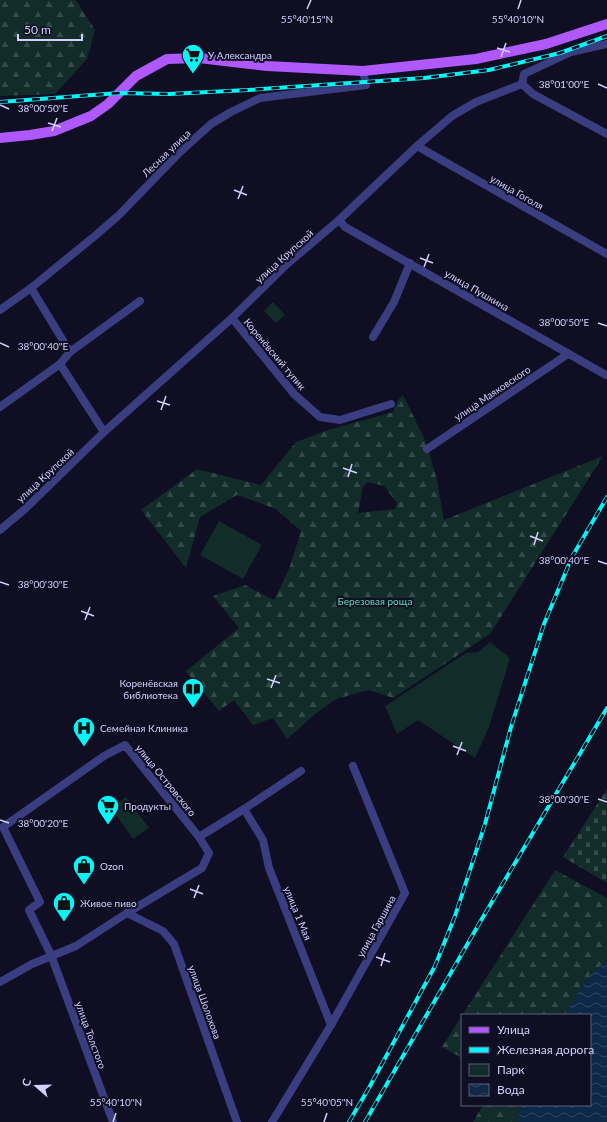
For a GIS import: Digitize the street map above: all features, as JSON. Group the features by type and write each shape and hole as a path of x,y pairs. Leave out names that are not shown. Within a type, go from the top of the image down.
{"main road":[{"path":"0,138 30,136 54,131 92,116 108,104 136,76 167,59 199,58 267,66 363,71 476,59 546,44 607,24"}],"street":[{"path":"607,44 571,52 524,74 522,84 534,94 607,134"},
{"name":"Лесная улица","path":"0,310 31,288 119,215 180,152 211,124 242,106 260,98 366,85 363,71"},
{"name":"улица Крупской","path":"0,530 25,509 104,432 232,318 286,266 339,220 417,146 452,116 476,102 522,84"},
{"name":"улица Гоголя","path":"417,146 607,254"},
{"name":"улица Пушкина","path":"339,220 345,227 606,375"},
{"path":"373,337 394,302 410,263"},
{"path":"31,288 70,352"},
{"path":"0,407 60,364 70,352 140,301"},
{"name":"Коренёвский тупик","path":"232,318 294,394 320,417 340,420 391,404"},
{"name":"улица Маяковского","path":"427,450 568,354"},
{"path":"60,364 104,432"},
{"name":"улица Островского","path":"0,982 51,955 76,946 126,913 202,868 209,853 199,837 125,745 104,756 2,827 40,902 29,910 51,955"},
{"name":"улица Гаршина","path":"331,1025 405,893 353,766"},
{"path":"199,837 301,771"},
{"name":"улица 1 Мая","path":"244,809 264,840 269,868 331,1025"},
{"name":"улица Шолохова","path":"126,913 163,931 174,944 237,1122"},
{"name":"улица Толстого","path":"51,955 113,1122"},
{"path":"272,1122 331,1025"}],"green space":[{"path":"0,0 76,0 95,30 87,59 55,94 0,96"},
{"path":"273,302 285,315 276,323 264,311"},
{"name":"Березовая роща","path":"403,395 426,442 437,480 444,520 603,456 490,634 393,698 369,690 336,699 315,714 287,739 273,718 253,725 234,700 219,711 186,671 239,628 213,596 245,585 274,600 289,569 301,531 276,509 237,495 200,517 186,568 141,510 197,469 261,485 296,442 331,429 393,412 398,400","holes":["368,482 384,486 397,503 395,509 358,513 363,487"]},
{"path":"219,521 262,545 243,579 200,555"},
{"path":"490,642 510,658 489,727 475,758 418,720 397,734 385,706 466,653 478,652"},
{"path":"607,789 607,883 563,857"},
{"path":"126,797 149,828 133,839 111,808"},
{"path":"555,870 607,898 607,960 590,975 566,1014 463,1014"},
{"path":"461,1018 461,1057 442,1047"},
{"path":"482,1106 521,1106 517,1122 473,1122"}],"water":[{"path":"607,960 607,1122 517,1122 521,1106 591,1106 591,1014 566,1014 590,975"}],"railway":[{"path":"0,102 119,93 169,94 424,78 489,70 560,53 607,36"},
{"path":"349,1122 435,966 455,916 485,824 511,727 544,624 572,557 607,497"},
{"path":"365,1122 483,917 607,708"}],"place":[{"name":"У Александра","path":"193,74"},
{"name":"Коренёвская библиотека","path":"193,708"},
{"name":"Семейная Клиника","path":"84,748"},
{"name":"Продукты","path":"108,826"},
{"name":"Ozon","path":"84,886"},
{"name":"Живое пиво","path":"64,922"}]}
